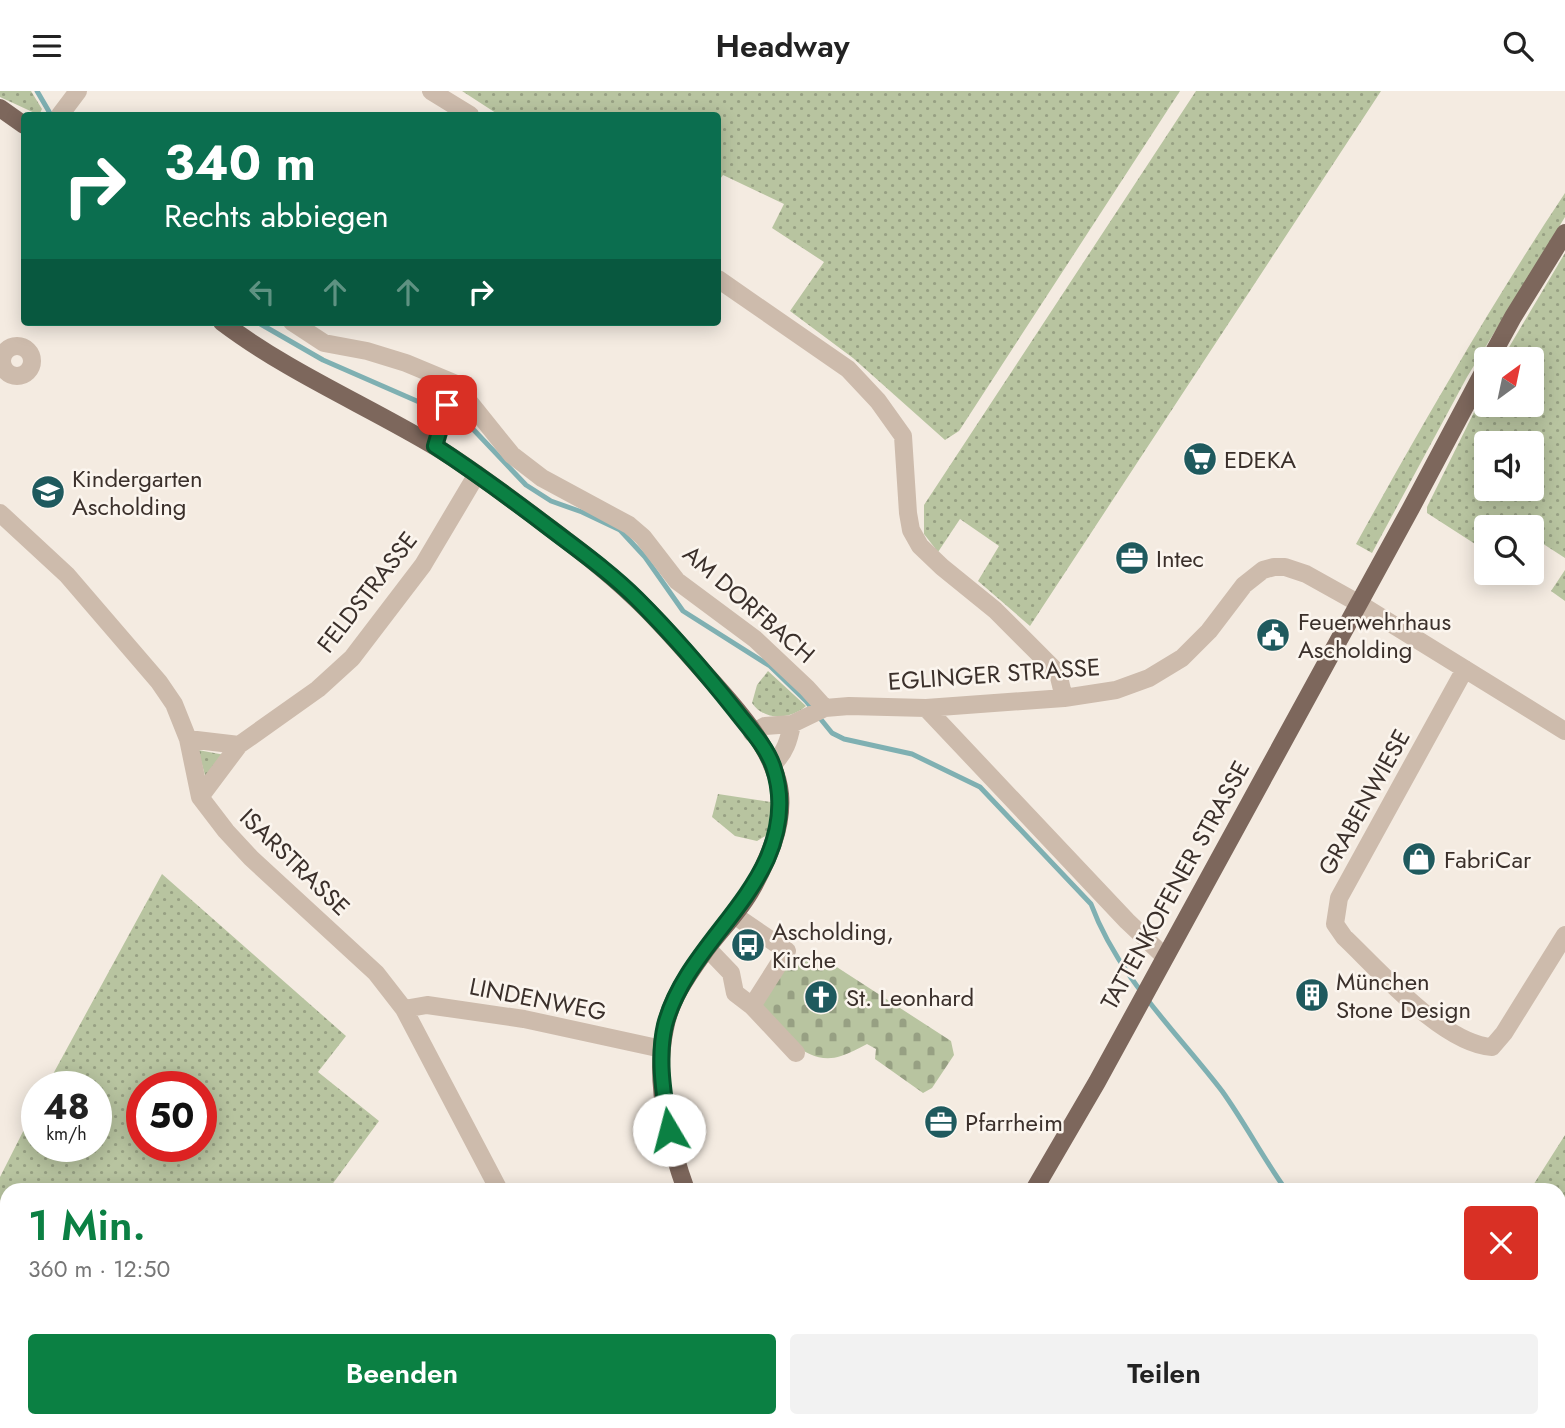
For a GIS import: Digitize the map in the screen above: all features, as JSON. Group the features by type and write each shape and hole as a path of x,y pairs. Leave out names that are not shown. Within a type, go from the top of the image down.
{"main road":[{"path":"0,108 21,123"},
{"path":"1497,347 1565,233"},
{"path":"228,326 299,371 435,446 588,557 635,597 720,691 773,764 780,793 775,839 752,890 707,948 673,1004 665,1025 662,1049 664,1093 669,1130 683,1183"},
{"name":"TATTENKOFENER STRASSE","path":"1038,1183 1474,390"}],"street":[{"path":"66,112 78,91"},
{"path":"431,91 465,112"},
{"path":"721,281 848,369 878,401 903,436 908,513 911,530 920,546 995,610 1058,673 1064,698"},
{"name":"AM DORFBACH","path":"298,326 324,343 367,351 406,363 454,383 512,455 542,478 629,525 643,537 677,581 755,639 818,712"},
{"path":"435,446 454,383"},
{"name":"FELDSTRASSE","path":"201,797 239,745 318,689 352,658 424,565 477,474"},
{"name":"ISARSTRASSE","path":"0,513 67,575 159,682 174,704 188,739 201,797 251,858 376,973 404,1009 495,1183"},
{"name":"EGLINGER STRASSE","path":"752,733 765,726 792,724 818,712 926,708 1064,698 1116,690 1149,678 1182,658 1209,631 1244,585 1263,570 1285,567 1307,574 1357,603"},
{"path":"1357,603 1565,731"},
{"name":"GRABENWIESE","path":"1465,669 1339,898 1335,923 1344,937 1423,1012 1452,1033 1479,1046 1492,1047 1504,1033 1565,935"},
{"path":"926,708 1127,921 1164,956"},
{"path":"773,764 781,757 792,724"},
{"path":"188,739 239,745"},
{"path":"734,915 787,951 752,1006"},
{"path":"707,948 731,973 734,993 752,1006 796,1053"},
{"name":"LINDENWEG","path":"404,1009 427,1005 524,1019 662,1049"}],"green space":[{"path":"0,91 31,91 42,109 40,112 32,112 0,97"},
{"path":"462,91 1180,91 959,431 945,440 853,358 790,311 824,262 772,228 784,204 723,175 721,178 721,112 494,112"},
{"path":"1196,91 1381,91 1030,626 978,581 999,546 960,519 938,552 924,534 924,505"},
{"path":"1565,193 1565,217 1485,347 1474,347 1474,366 1372,553 1356,544 1457,366"},
{"path":"1565,253 1565,558 1544,544 1544,515 1474,515 1474,543 1427,513 1427,507 1474,412 1474,417 1544,417 1544,347 1509,347"},
{"path":"1565,570 1565,601 1551,591"},
{"path":"768,671 806,706 800,711 778,717 757,709 752,703 757,685"},
{"path":"198,750 225,755 206,779"},
{"path":"718,794 771,802 767,835 757,841 735,836 712,817"},
{"path":"162,874 346,1036 318,1072 379,1121 333,1183 0,1183 0,1177 21,1136 21,1162 112,1162 112,1071 55,1071"},
{"path":"789,957 829,962 951,1041 954,1055 932,1088 923,1093 875,1059 876,1049 867,1044 844,1055 828,1058 816,1057 794,1044 759,1007"},
{"path":"1565,1135 1565,1183 1534,1183"}],"waterway":[{"path":"37,91 49,112"},
{"path":"264,326 323,360 458,419 471,427 526,485 551,501 620,530 645,557 683,611 770,666 806,701 832,733 844,739 912,754 980,787 1091,904 1116,956 1149,1002 1222,1091 1281,1183"}],"place":[{"name":"EDEKA","path":"1200,459"},
{"name":"Kindergarten Ascholding","path":"48,492"},
{"name":"Intec","path":"1132,558"},
{"name":"Feuerwehrhaus Ascholding","path":"1273,635"},
{"name":"FabriCar","path":"1419,859"},
{"name":"Ascholding, Kirche","path":"748,945"},
{"name":"München Stone Design","path":"1312,995"},
{"name":"St. Leonhard","path":"821,997"},
{"name":"Pfarrheim","path":"941,1122"}],"route":[{"path":"447,405 435,446 500,490 588,557 635,597 720,691 764,748 773,764 780,793 779,817 775,839 767,859 752,890 702,955 682,986 665,1025 662,1070 669,1130"}]}
